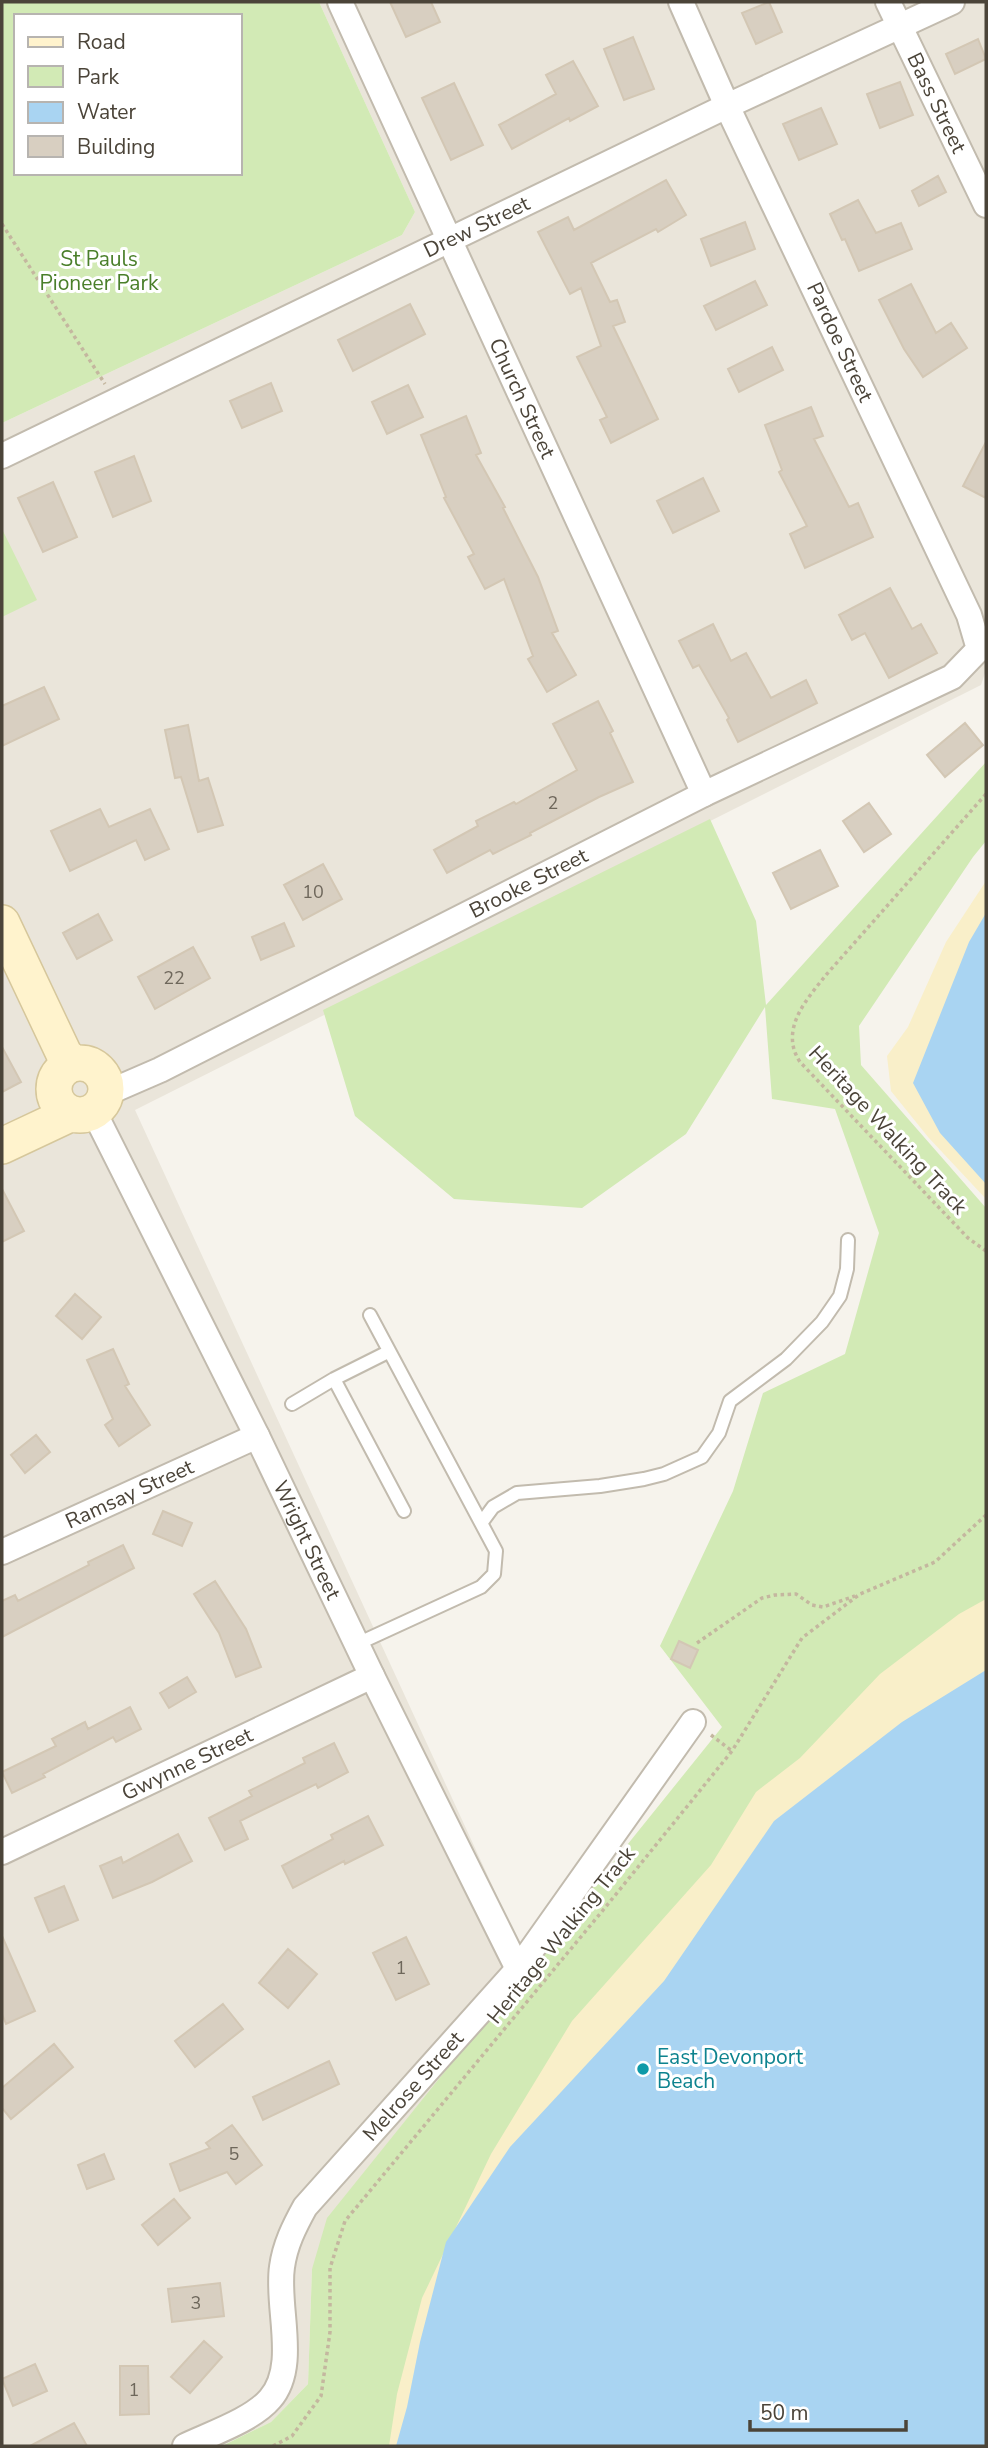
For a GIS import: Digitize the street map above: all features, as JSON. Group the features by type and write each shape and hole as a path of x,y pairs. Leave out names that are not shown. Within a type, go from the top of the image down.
{"street":[{"name":"Church Street","path":"340,2 704,794"},
{"name":"Pardoe Street","path":"681,2 727,106 969,615 979,649 952,677"},
{"name":"Bass Street","path":"888,2 986,205"},
{"name":"Drew Street","path":"2,456 727,106 952,2"},
{"name":"Brooke Street","path":"2,1146 90,1107 704,794 952,677"},
{"path":"2,923 64,1054 73,1064"},
{"path":"82,1063 98,1069 107,1084 90,1107 58,1104 54,1088 60,1073 73,1064 82,1063"},
{"name":"Wright Street","path":"90,1107 257,1436 372,1676 518,1969"},
{"name":"Ramsay Street","path":"2,1552 257,1436"},
{"name":"Gwynne Street","path":"2,1852 372,1676"},
{"name":"Melrose Street","path":"185,2446 247,2416 270,2399 284,2371 281,2269 288,2237 305,2207 518,1969 693,1722"}],"lane":[{"path":"482,1522 493,1507 517,1493 600,1486 643,1479 663,1474 702,1457 719,1433 730,1401 786,1359 822,1322 841,1296 847,1269 848,1240"},
{"path":"357,1644 481,1587 494,1574 496,1551 370,1315"},
{"path":"292,1404 388,1352"},
{"path":"334,1379 404,1511"}],"path":[{"path":"2,223 116,402"},
{"name":"Heritage Walking Track","path":"986,794 826,975 802,1006 792,1029 793,1051 800,1062 968,1238 986,1251"},
{"name":"Heritage Walking Track","path":"273,2446 292,2436 321,2396 330,2332 330,2268 345,2221 732,1751 802,1638 860,1594 934,1562 986,1515"},
{"path":"697,1643 762,1598 796,1594 812,1605 822,1607 860,1594"}],"shaded area":[{"path":"319,2 986,2 986,670 981,685 135,1110 534,1976 312,2269 308,2384 271,2422 221,2446 2,2446 2,423 402,235 415,212"}],"green space":[{"name":"St Pauls Pioneer Park","path":"2,2 319,2 415,212 402,235 2,423"},
{"path":"2,529 37,600 2,617"},
{"path":"986,762 986,841 859,1026 861,1065 986,1208 986,1670 395,2446 222,2446 271,2422 308,2384 312,2269 327,2218 722,1727 660,1646 733,1491 763,1393 845,1354 879,1233 835,1109 772,1099 765,1007 686,1134 582,1208 454,1199 355,1116 323,1010 710,819 756,921 766,1005"}],"sand":[{"path":"986,881 986,1199 928,1137 891,1091 887,1056 908,1027 946,942"},
{"name":"East Devonport Beach","path":"986,1599 986,1818 561,2446 389,2446 397,2394 422,2298 491,2154 572,2021 711,1865 756,1792 800,1758 880,1674 959,1614"}],"water":[{"path":"986,913 986,1184 940,1133 913,1083 969,942"},
{"path":"986,1670 986,2446 396,2446 446,2242 510,2147 664,1981 774,1821 902,1722"}],"building":[{"path":"390,2 431,2 440,22 406,37"},
{"path":"769,2 782,32 756,44 742,13"},
{"path":"633,37 654,89 624,100 604,49"},
{"path":"978,39 986,59 955,74 946,54"},
{"path":"573,61 598,106 570,121 569,118 512,149 499,125 556,94 546,75"},
{"path":"900,82 913,115 880,128 867,94"},
{"path":"454,83 483,145 451,160 422,98"},
{"path":"821,108 837,144 799,160 783,124"},
{"path":"938,176 946,192 919,206 912,191"},
{"path":"666,180 686,215 658,232 656,229 591,263 610,302 617,300 625,322 613,326 658,419 611,443 600,420 607,417 577,357 601,346 581,288 570,294 538,232 568,217 574,230"},
{"path":"858,200 876,233 901,223 912,249 859,271 830,214"},
{"path":"745,222 755,249 711,266 701,239"},
{"path":"755,281 767,305 716,330 704,306"},
{"path":"911,284 936,333 951,323 967,348 923,377 904,349 879,300"},
{"path":"410,304 425,334 353,371 338,340"},
{"path":"772,347 783,370 739,392 728,369"},
{"path":"271,383 282,411 242,428 230,401"},
{"path":"408,385 423,417 387,434 372,402"},
{"path":"811,407 823,436 814,439 849,507 858,503 873,537 805,568 790,534 807,526 779,472 782,470 765,425"},
{"path":"466,416 481,453 476,455 505,507 503,508 538,577 558,631 552,633 576,675 547,692 528,659 533,656 504,579 485,589 468,557 474,554 444,498 446,497 421,435"},
{"path":"986,442 986,498 963,486"},
{"path":"134,456 151,501 113,517 95,472"},
{"path":"703,478 719,511 673,533 657,501"},
{"path":"53,482 77,537 43,552 18,498"},
{"path":"890,588 912,629 921,624 937,653 889,678 865,633 852,640 839,615"},
{"path":"713,624 731,661 746,653 771,698 806,680 817,703 738,742 727,720 729,718 699,665 693,668 679,641"},
{"path":"44,687 59,719 2,746 2,706"},
{"path":"598,701 633,782 599,797 493,854 490,850 447,873 434,850 478,826 476,821 514,802 516,804 577,770 553,724"},
{"path":"965,723 983,745 945,777 927,755"},
{"path":"188,725 199,781 208,778 223,825 198,832 181,777 175,778 165,730"},
{"path":"869,803 891,834 864,852 843,821"},
{"path":"100,809 109,827 150,809 169,849 145,860 136,840 70,871 51,831"},
{"path":"820,850 838,886 791,909 773,873"},
{"path":"323,864 342,899 303,920 284,885"},
{"path":"98,914 112,940 77,959 63,933"},
{"path":"284,923 294,946 261,960 252,937"},
{"path":"193,947 210,978 155,1009 138,977"},
{"path":"2,1047 21,1082 2,1092"},
{"path":"2,1189 24,1231 2,1242"},
{"path":"75,1294 101,1317 82,1339 56,1316"},
{"path":"113,1349 129,1384 125,1386 150,1425 119,1446 105,1425 113,1419 87,1360"},
{"path":"36,1435 50,1452 25,1473 11,1455"},
{"path":"163,1511 192,1523 182,1546 153,1534"},
{"path":"123,1545 134,1568 2,1637 2,1601 15,1595 18,1601"},
{"path":"215,1581 246,1629 261,1667 236,1677 219,1633 194,1594"},
{"path":"679,1641 698,1650 690,1668 671,1659"},
{"path":"187,1677 196,1692 169,1708 160,1693"},
{"path":"130,1707 141,1729 116,1742 113,1737 12,1793 2,1772 56,1746 52,1739 85,1722 88,1729"},
{"path":"334,1743 348,1772 318,1788 316,1784 240,1821 248,1839 225,1850 209,1818 252,1796 249,1791 305,1763 303,1758"},
{"path":"368,1816 383,1845 345,1864 344,1861 293,1888 282,1866 333,1839 331,1835"},
{"path":"178,1834 192,1861 113,1898 100,1866 121,1857 123,1863"},
{"path":"64,1886 78,1920 49,1932 35,1898"},
{"path":"2,1936 35,2011 6,2024 2,2014"},
{"path":"406,1937 429,1984 396,2000 373,1953"},
{"path":"288,1949 317,1974 288,2008 259,1983"},
{"path":"223,2004 243,2029 195,2067 175,2041"},
{"path":"54,2044 73,2067 11,2119 2,2108 2,2088"},
{"path":"329,2061 339,2084 263,2120 253,2097"},
{"path":"232,2125 262,2165 236,2184 227,2172 180,2191 170,2164 210,2148 206,2143"},
{"path":"104,2154 114,2179 87,2189 78,2165"},
{"path":"174,2199 190,2218 158,2245 142,2225"},
{"path":"220,2283 224,2316 172,2322 168,2289"},
{"path":"204,2341 222,2357 190,2393 171,2377"},
{"path":"35,2364 47,2391 13,2406 2,2379"},
{"path":"120,2366 148,2366 149,2414 120,2415"},
{"path":"74,2423 87,2446 30,2446"}],"place":[{"name":"East Devonport Beach","path":"643,2069"}]}
